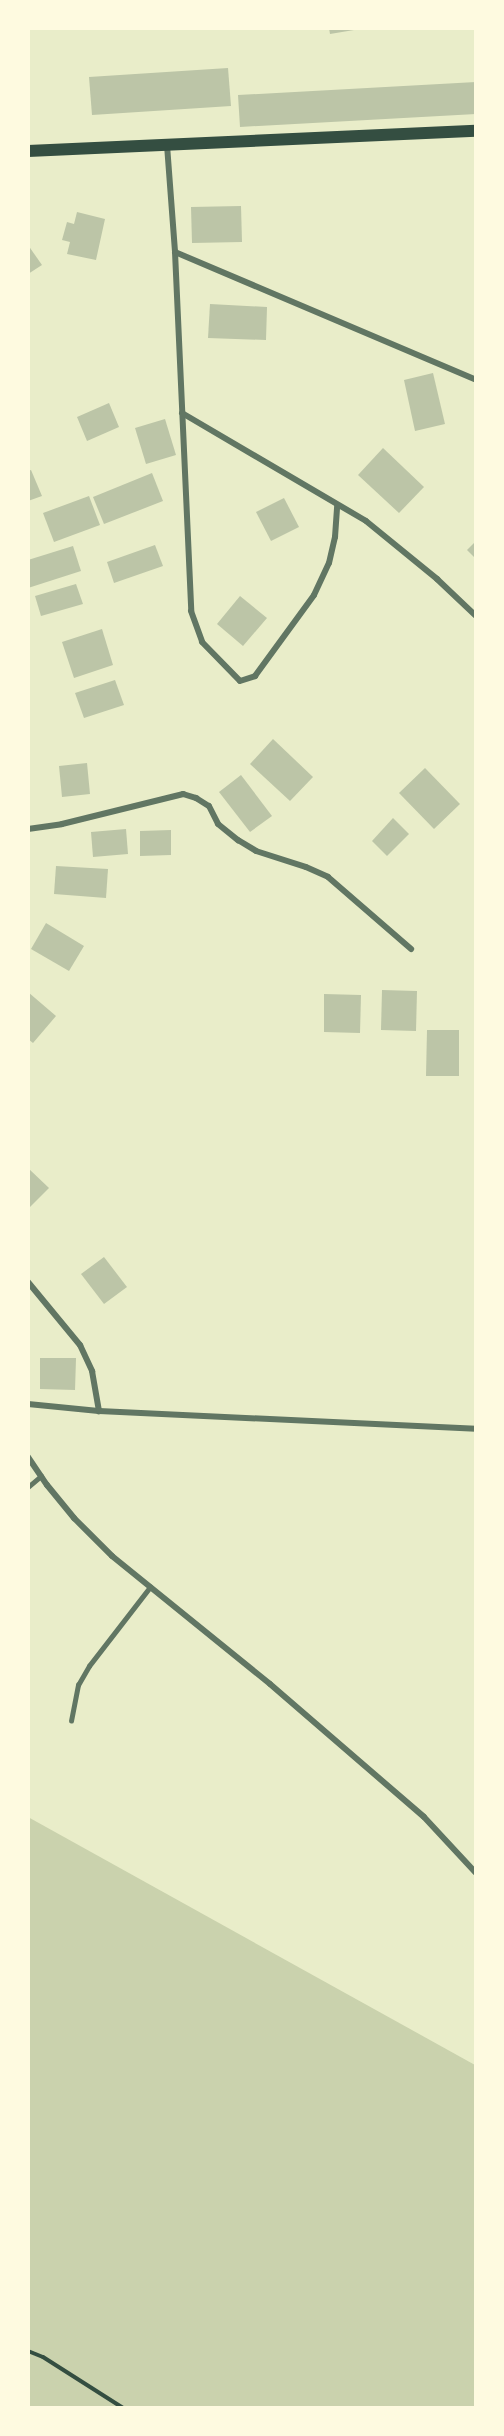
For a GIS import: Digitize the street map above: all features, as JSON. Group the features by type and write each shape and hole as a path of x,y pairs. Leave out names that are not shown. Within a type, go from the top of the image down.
{"main road":[{"path":"28,151 476,131"}],"street":[{"path":"167,145 175,252 191,611 202,642 240,681 255,676 314,595 333,546 337,506"},
{"path":"175,252 476,380"},
{"path":"182,413 366,521 476,616"},
{"path":"28,829 62,824 183,794 196,798 209,806 218,824 256,851 306,867 328,877 411,949"},
{"path":"28,1282 80,1345 92,1371 99,1411"},
{"path":"28,1404 99,1411 476,1429"},
{"path":"28,1457 74,1518 112,1556 270,1684 424,1817 476,1873"}],"lane":[{"path":"28,1487 41,1476"},
{"path":"71,1721 78,1685 89,1666 150,1587"}],"path":[{"path":"28,2351 43,2356 123,2408"}],"green space":[{"path":"28,1817 475,2065 475,2407 29,2407"}],"building":[{"path":"329,28 354,28 354,30 330,34"},
{"path":"228,68 231,106 92,115 89,77"},
{"path":"476,82 476,114 240,127 238,95"},
{"path":"241,206 242,242 192,243 191,207"},
{"path":"77,212 105,219 96,260 67,254 70,242 62,240 67,222 74,224"},
{"path":"28,245 42,265 28,274"},
{"path":"210,304 267,307 266,340 208,338"},
{"path":"433,373 445,424 415,431 404,380"},
{"path":"109,403 119,427 87,441 77,417"},
{"path":"165,419 176,455 146,464 135,428"},
{"path":"383,448 424,487 399,513 358,475"},
{"path":"31,470 42,496 28,501 28,471"},
{"path":"152,473 163,501 104,524 93,497"},
{"path":"89,496 100,525 54,542 43,513"},
{"path":"284,498 299,527 271,541 256,512"},
{"path":"476,541 476,559 467,550"},
{"path":"155,545 163,566 114,583 107,562"},
{"path":"73,546 81,571 28,588 28,560"},
{"path":"76,584 83,604 41,616 35,596"},
{"path":"240,596 267,618 243,646 217,624"},
{"path":"102,629 113,665 74,678 62,642"},
{"path":"115,680 124,705 84,718 75,693"},
{"path":"273,739 313,777 290,801 250,764"},
{"path":"87,763 90,794 62,797 59,766"},
{"path":"425,768 460,804 434,829 399,793"},
{"path":"241,775 272,816 250,832 219,792"},
{"path":"393,818 409,834 387,856 372,841"},
{"path":"126,829 128,854 93,857 91,832"},
{"path":"171,830 171,855 140,856 140,831"},
{"path":"56,866 108,869 106,898 54,894"},
{"path":"46,923 84,946 69,971 31,949"},
{"path":"382,990 417,991 416,1031 381,1030"},
{"path":"28,992 56,1016 33,1043 28,1039"},
{"path":"324,994 361,995 360,1033 324,1032"},
{"path":"427,1030 459,1030 459,1076 426,1076"},
{"path":"28,1168 49,1188 28,1209"},
{"path":"104,1257 127,1287 104,1304 81,1274"},
{"path":"40,1358 76,1358 75,1390 40,1389"}]}
